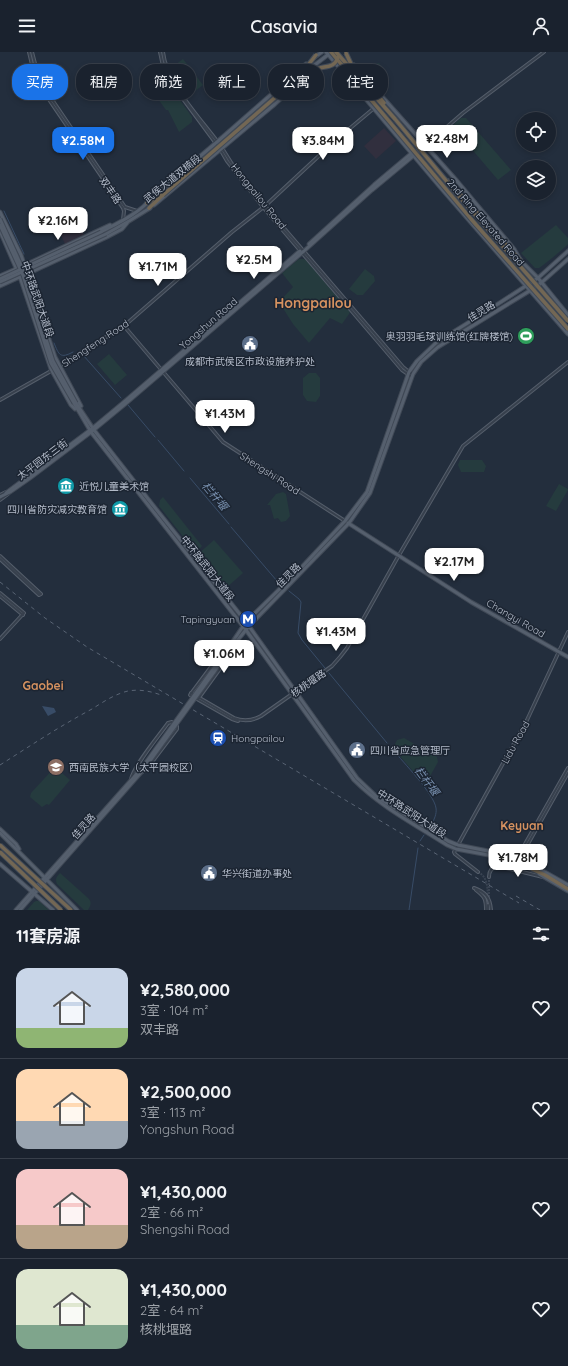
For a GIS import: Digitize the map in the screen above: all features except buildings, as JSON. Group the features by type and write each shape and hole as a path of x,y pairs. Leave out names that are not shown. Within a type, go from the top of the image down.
{"highway":[{"path":"149,208 309,64 317,52"},
{"path":"147,203 163,194 301,75 313,69 328,67 334,64 337,59 337,52"},
{"name":"2nd Ring Elevated Road","path":"337,52 568,322"},
{"path":"344,52 351,64 389,109 395,119"},
{"name":"2nd Ring Elevated Road","path":"329,53 471,219 568,329"},
{"path":"437,170 522,261"},
{"path":"0,845 71,910"},
{"path":"0,852 61,910"},
{"path":"532,869 568,890"}],"main road":[{"name":"武侯大道双楠段","path":"0,280 101,232 137,211 147,203 150,198 217,142 295,73 322,52"},
{"path":"344,52 568,314"},
{"name":"武侯大道双楠段","path":"0,280 106,234 161,200 303,79 312,67 329,53"},
{"path":"329,53 413,154 568,334"},
{"name":"Yongshun Road","path":"92,430 413,154 425,146"},
{"path":"0,212 28,274 48,340 59,366 79,401 82,414"},
{"name":"中环路武阳大道段","path":"0,219 25,274 53,361 75,403"},
{"path":"0,276 122,220"},
{"path":"0,286 107,237 122,229 129,221"},
{"name":"中环路武阳大道段","path":"0,225 23,275 52,363 92,430 294,692 357,778 377,797 448,842 518,859 532,869"},
{"path":"0,231 17,268 52,370 72,405 82,414"},
{"name":"佳灵路","path":"234,643 246,622 347,522 367,492 408,373 417,361 437,342 538,278 568,251"},
{"name":"佳灵路","path":"46,879 142,770 234,643 347,522 370,493 413,376 421,362 438,347 541,283 568,259"},
{"name":"中环路武阳大道段","path":"92,430 249,626 354,780 376,800 456,849 518,859"},
{"name":"太平园东三街","path":"0,496 10,491 92,430"},
{"name":"Changyi Road","path":"347,522 471,602 568,657"},
{"name":"佳灵路","path":"46,879 142,770"},
{"path":"0,829 16,844 23,855"},
{"path":"0,833 77,910"},
{"path":"518,859 568,885"},
{"path":"0,864 53,910"},
{"path":"16,910 46,879"},
{"path":"20,910 33,893"}],"street":[{"path":"31,52 38,75 52,101"},
{"name":"Hongpailou Road","path":"162,52 165,65 174,84 217,142 227,161 402,370 413,376"},
{"path":"425,146 463,113 544,52"},
{"name":"双丰路","path":"52,101 125,207 137,211"},
{"name":"双丰路","path":"52,101 123,208 124,211 122,220"},
{"name":"Shengfeng Road","path":"0,400 124,326 264,206 336,140 374,108"},
{"name":"Shengshi Road","path":"124,326 223,442 347,522"},
{"name":"核桃堰路","path":"198,699 241,721 256,719 332,666 340,658 463,446 568,362"},
{"path":"0,500 10,491"},
{"path":"0,556 40,594 0,560"},
{"path":"0,595 24,614 0,640"},
{"name":"Lidu Road","path":"456,849 462,834 527,720 568,632"},
{"path":"234,643 235,648 198,699 190,695 228,644 234,643"},
{"path":"131,781 133,773 151,747 168,723 172,722 177,726 177,728 146,770 142,770"},
{"path":"518,859 568,768"},
{"path":"518,859 568,774"},
{"path":"456,849 454,853 478,872"},
{"path":"489,877 490,870 495,866 545,876"},
{"path":"488,905 489,898 474,888 484,896 489,910"}],"shaded area":[{"path":"384,128 396,141 376,159 364,146"},
{"path":"74,216 84,235 65,244 56,225"}],"green space":[{"path":"183,59 187,64 176,64"},
{"path":"196,76 203,85 196,90"},
{"path":"159,100 180,100 192,117 192,122 179,132 168,110 166,110"},
{"path":"461,118 466,118 511,170 498,180 452,126"},
{"path":"556,225 568,238 568,244 539,268 535,268 521,253"},
{"path":"299,259 306,260 350,312 342,324 330,318 309,343 293,324 279,302 293,287 282,273"},
{"path":"365,269 374,276 375,281 363,295 357,295 349,289"},
{"path":"109,354 127,375 115,385 97,364"},
{"path":"309,373 316,373 320,378 320,396 316,402 307,401 303,395 303,378"},
{"path":"460,460 482,460 486,466 484,472 461,472 458,465"},
{"path":"559,484 568,490 556,511 546,506"},
{"path":"283,492 286,494 290,516 286,521 281,522 278,518 274,519 270,505 267,505 276,494"},
{"path":"163,497 202,546 196,553 159,506 160,500"},
{"path":"214,540 243,573 226,588 197,555"},
{"path":"404,738 437,757 438,762 425,785 393,748 397,740"},
{"path":"55,767 70,780 49,805 47,804 42,807 30,797 31,793"},
{"path":"60,873 89,899 91,904 88,910 84,910 57,884 56,878"},
{"path":"36,901 39,901 49,910 27,910"}],"water":[{"path":"42,706 54,708 56,712 48,716"}],"waterway":[{"name":"栏杆堰","path":"4,211 24,254"},
{"name":"栏杆堰","path":"34,278 42,306"},
{"name":"栏杆堰","path":"45,312 48,324"},
{"name":"栏杆堰","path":"54,343 60,355 73,352"},
{"name":"栏杆堰","path":"83,355 121,398"},
{"name":"栏杆堰","path":"128,405 155,437"},
{"name":"栏杆堰","path":"158,440 184,471"},
{"name":"栏杆堰","path":"190,478 229,524"},
{"name":"栏杆堰","path":"231,527 277,581"},
{"name":"栏杆堰","path":"289,591 301,602 298,633 325,668"},
{"name":"栏杆堰","path":"329,673 387,743"},
{"name":"栏杆堰","path":"393,750 424,787 434,802 436,812 431,825"},
{"name":"栏杆堰","path":"420,841 424,835"},
{"name":"栏杆堰","path":"409,910 418,848"}],"tunnel":[{"path":"478,872 482,875 486,882 488,891 488,905"},
{"path":"489,877 489,900"}],"railway":[{"path":"0,582 45,618 87,647 519,903"},
{"path":"0,765 57,729 118,694 136,690 149,691 161,695"},
{"path":"516,896 540,910"}],"place":[{"name":"奥羽羽毛球训练馆(红牌楼馆)","path":"526,336"},
{"name":"成都市武侯区市政设施养护处","path":"250,344"},
{"name":"近悦儿童美术馆","path":"66,486"},
{"name":"四川省防灾减灾教育馆","path":"120,509"},
{"name":"Tapingyuan","path":"248,619"},
{"name":"Hongpailou","path":"218,738"},
{"name":"四川省应急管理厅","path":"357,750"},
{"name":"西南民族大学（太平园校区）","path":"56,767"},
{"name":"华兴街道办事处","path":"209,873"}],"district":[{"name":"Hongpailou","path":"313,303"},
{"name":"Gaobei","path":"43,686"},
{"name":"Keyuan","path":"522,826"}]}
